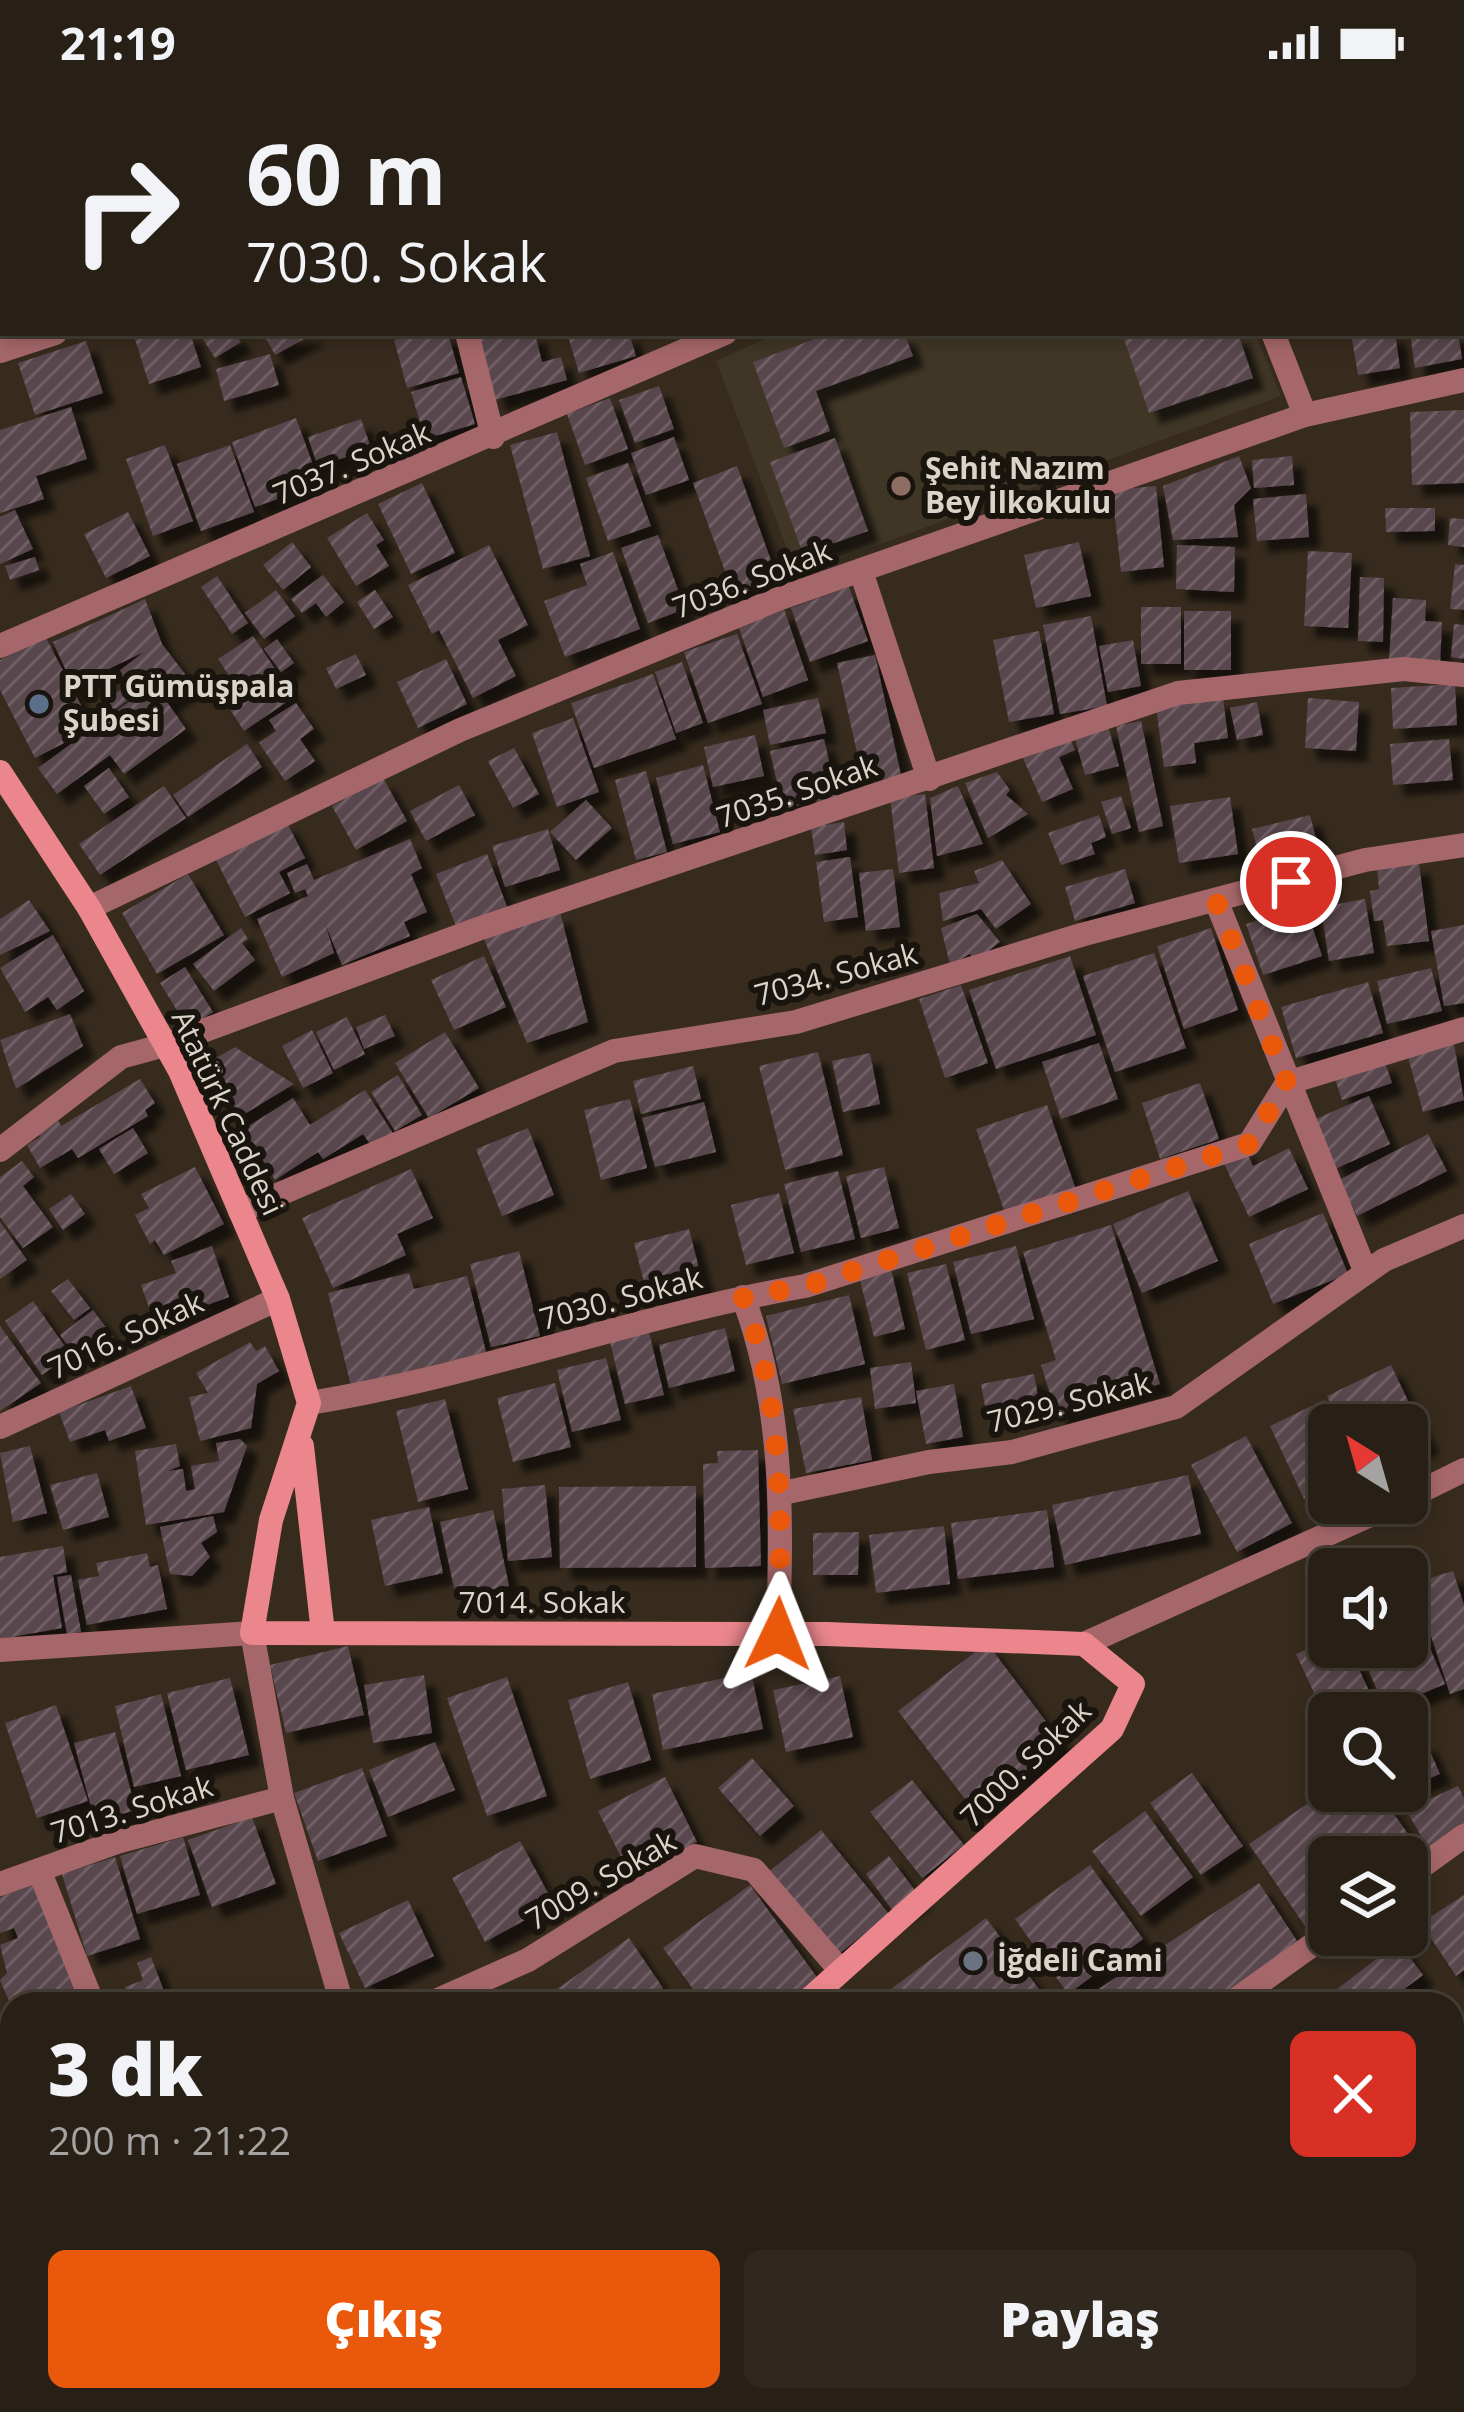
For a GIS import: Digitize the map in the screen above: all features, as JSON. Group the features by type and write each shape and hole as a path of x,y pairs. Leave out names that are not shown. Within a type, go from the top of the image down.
{"street":[{"path":"0,351 46,336"},
{"path":"468,336 493,437"},
{"name":"7037. Sokak","path":"0,646 718,336"},
{"path":"1274,336 1305,415"},
{"name":"7036. Sokak","path":"88,908 460,730 778,599 1305,415 1464,380"},
{"path":"861,571 929,779"},
{"name":"7035. Sokak","path":"0,1150 121,1057 166,1046 497,923 1178,693 1403,669 1464,675"},
{"name":"Atatürk Caddesi","path":"0,773 88,908 166,1046 278,1299 309,1403 271,1520 252,1633 282,1798 339,1992"},
{"name":"7034. Sokak","path":"240,1211 614,1051 796,1022 1081,935 1217,903 1364,860 1464,845"},
{"path":"1217,903 1366,1273"},
{"path":"1287,1083 1464,1029"},
{"name":"7030. Sokak","path":"309,1403 411,1387 743,1297 806,1286 1249,1144 1287,1083"},
{"name":"7029. Sokak","path":"783,1493 929,1462 1012,1452 1176,1407 1366,1273 1464,1226"},
{"path":"743,1297 759,1339 783,1493 778,1634"},
{"name":"7016. Sokak","path":"0,1427 278,1299"},
{"name":"Atatürk Caddesi","path":"301,1438 323,1633"},
{"path":"1428,1488 1464,1470"},
{"path":"1084,1644 1350,1524"},
{"name":"7014. Sokak","path":"0,1650 252,1633 778,1634 1084,1644"},
{"name":"7000. Sokak","path":"817,1992 1112,1729 1133,1684 1084,1644"},
{"name":"7013. Sokak","path":"0,1884 117,1842 282,1798"},
{"path":"1428,1861 1464,1835"},
{"name":"7009. Sokak","path":"456,1992 528,1960 695,1856 754,1870 840,1970"},
{"path":"39,1870 88,1992"},
{"path":"1247,1992 1308,1948"}],"shaded area":[{"name":"Şehit Nazım Bey İlkokulu","path":"771,336 1256,336 1281,396 797,575 716,361"}],"building":[{"path":"134,336 191,336 201,367 149,384"},
{"path":"201,336 237,336 241,342 215,358"},
{"path":"265,336 310,336 275,355"},
{"path":"449,336 459,373 407,388 394,340"},
{"path":"478,336 536,336 542,362 561,357 567,380 495,400"},
{"path":"568,336 630,336 636,356 579,373"},
{"path":"823,336 905,336 913,356 816,391 830,431 784,448 753,362"},
{"name":"Şehit Nazım Bey İlkokulu","path":"1123,336 1239,336 1253,378 1149,413"},
{"path":"1352,336 1395,336 1400,368 1358,375"},
{"path":"1410,336 1458,336 1462,359 1415,368"},
{"path":"86,341 103,393 35,415 18,363"},
{"path":"270,354 279,385 224,401 216,369"},
{"path":"461,377 475,424 425,439 411,392"},
{"path":"659,386 674,429 635,443 619,400"},
{"path":"610,398 628,449 585,465 567,414"},
{"path":"71,407 87,459 36,476 44,499 0,513 0,430"},
{"path":"1464,410 1464,483 1412,485 1410,412"},
{"path":"296,418 320,484 255,507 232,442"},
{"path":"361,419 371,448 318,467 308,437"},
{"path":"557,432 590,556 543,569 510,445"},
{"path":"674,437 689,480 646,495 631,453"},
{"path":"835,438 868,531 803,554 770,462"},
{"path":"165,445 193,521 153,536 126,459"},
{"path":"230,445 254,512 201,531 177,464"},
{"path":"1239,456 1251,488 1234,505 1238,537 1173,540 1163,486"},
{"path":"1292,456 1294,485 1254,488 1252,460"},
{"path":"628,463 651,526 608,541 586,478"},
{"path":"737,466 778,580 734,596 693,483"},
{"path":"422,483 455,553 411,574 378,504"},
{"path":"1156,486 1164,567 1121,572 1112,490"},
{"path":"1306,494 1309,537 1257,541 1253,499"},
{"path":"1385,508 1435,508 1435,531 1386,532"},
{"path":"15,510 33,549 0,564 0,517"},
{"path":"128,512 150,556 106,578 84,534"},
{"path":"367,513 384,540 376,545 389,566 356,586 327,538"},
{"path":"1450,518 1464,519 1464,547 1448,545"},
{"path":"658,535 685,609 648,623 621,548"},
{"path":"292,542 311,567 283,590 263,565"},
{"path":"1079,542 1091,596 1036,608 1024,555"},
{"path":"489,545 528,625 498,640 516,676 473,698 439,630 432,634 408,585"},
{"path":"1177,545 1235,547 1234,592 1176,589"},
{"path":"1308,551 1352,553 1348,628 1304,626"},
{"path":"613,552 640,629 565,657 544,601 587,585 580,564"},
{"path":"35,557 39,570 10,580 5,566"},
{"path":"1455,564 1464,565 1464,610 1450,609"},
{"path":"323,575 344,602 326,617 316,603 302,613 291,599"},
{"path":"217,576 248,623 232,634 201,587"},
{"path":"1360,577 1384,578 1383,642 1358,641"},
{"path":"849,587 868,641 810,662 791,608"},
{"path":"276,590 295,616 264,639 245,613"},
{"path":"375,590 393,617 374,629 357,602"},
{"path":"1393,598 1426,600 1425,621 1442,622 1440,664 1389,661"},
{"path":"145,599 162,644 192,683 167,702 186,729 124,774 110,755 57,794 38,768 155,683 134,691 119,671 144,652 73,686 53,642"},
{"path":"1141,607 1181,607 1181,664 1141,664"},
{"path":"784,609 808,680 763,697 738,625"},
{"path":"1184,611 1231,611 1231,670 1184,670"},
{"path":"1091,616 1107,706 1060,714 1043,625"},
{"path":"1454,624 1464,625 1464,659 1451,657"},
{"path":"1039,631 1054,714 1009,722 993,640"},
{"path":"737,634 762,704 708,723 684,652"},
{"path":"45,636 93,728 35,758 0,690 0,660"},
{"path":"253,636 294,697 244,731 214,685 228,674 218,659"},
{"path":"277,639 294,663 281,672 264,649"},
{"path":"1133,640 1141,686 1108,692 1099,646"},
{"path":"356,654 366,675 336,689 326,668"},
{"path":"875,655 901,775 864,784 837,663"},
{"path":"446,659 467,704 418,728 397,682"},
{"path":"682,662 703,723 676,733 655,672"},
{"path":"653,674 676,739 594,768 571,703"},
{"path":"127,684 135,695 111,712 104,703"},
{"path":"1455,684 1457,725 1393,729 1391,688"},
{"path":"818,698 826,733 770,745 763,710"},
{"path":"1223,698 1228,738 1194,743 1196,763 1164,767 1156,707"},
{"path":"1308,698 1359,702 1356,751 1305,748"},
{"path":"1257,702 1263,735 1237,740 1230,708"},
{"path":"296,703 314,729 300,739 315,761 285,781 259,743 276,731 269,720"},
{"path":"573,718 599,792 557,807 532,733"},
{"path":"1141,721 1163,826 1139,832 1116,726"},
{"path":"1108,726 1119,766 1085,775 1074,735"},
{"path":"755,735 764,776 713,787 704,747"},
{"path":"1069,737 1075,750 1059,757 1073,789 1042,802 1022,756"},
{"path":"824,739 837,797 783,809 770,751"},
{"path":"1449,739 1453,780 1393,785 1390,744"},
{"path":"247,744 262,767 188,817 173,795"},
{"path":"514,748 539,794 513,808 488,761"},
{"path":"703,765 720,832 673,844 656,778"},
{"path":"109,768 129,797 104,814 84,786"},
{"path":"646,771 667,852 636,860 615,780"},
{"path":"997,772 1010,790 1006,795 1028,814 988,838 965,783"},
{"path":"383,778 407,821 356,850 332,806"},
{"path":"459,785 475,815 426,841 410,811"},
{"path":"164,786 186,818 100,875 79,844"},
{"path":"958,786 983,844 937,856 930,798"},
{"path":"925,794 934,868 899,873 890,798"},
{"path":"1121,796 1131,828 1112,834 1101,802"},
{"path":"1230,797 1238,854 1179,863 1170,806"},
{"path":"586,800 612,828 576,860 550,832"},
{"path":"1099,815 1106,837 1091,843 1095,854 1061,865 1048,833"},
{"path":"1310,815 1323,866 1265,880 1252,829"},
{"path":"286,821 305,858 279,872 290,893 245,917 215,858"},
{"path":"844,822 847,850 815,855 811,827"},
{"path":"548,829 560,870 505,887 492,846"},
{"path":"410,839 422,868 411,874 427,912 404,922 410,936 342,965 325,923 334,953 282,977 257,919 308,896 305,889 295,893 287,873 307,864 314,880"},
{"path":"487,854 508,909 457,929 436,874"},
{"path":"850,857 858,917 824,922 816,862"},
{"path":"1002,860 1031,904 996,929 981,909 943,921 939,893 979,883 974,871"},
{"path":"1419,863 1429,941 1387,946 1383,920 1374,921 1370,891 1379,889 1377,869"},
{"path":"893,869 900,927 866,931 859,873"},
{"path":"1125,869 1135,903 1075,921 1065,887"},
{"path":"188,874 224,935 157,974 122,913"},
{"path":"1365,899 1374,953 1329,961 1321,907"},
{"path":"29,900 50,931 0,955 0,919"},
{"path":"1305,905 1322,956 1263,975 1246,924"},
{"path":"560,912 588,1022 527,1043 484,939"},
{"path":"977,914 1000,942 975,961 970,954 950,965 941,928"},
{"path":"1464,925 1464,1003 1444,1006 1431,931"},
{"path":"241,928 248,939 242,943 255,960 214,991 193,964"},
{"path":"1211,928 1238,1010 1184,1029 1157,946"},
{"path":"53,935 84,991 57,1010 48,997 25,1012 0,968"},
{"path":"1154,953 1186,1048 1115,1072 1083,976"},
{"path":"484,956 506,1007 454,1030 431,980"},
{"path":"1070,956 1096,1035 996,1069 969,990"},
{"path":"185,967 213,1012 188,1028 160,983"},
{"path":"1431,968 1442,1011 1387,1024 1377,981"},
{"path":"1368,982 1383,1033 1296,1058 1281,1007"},
{"path":"961,985 988,1063 945,1078 919,999"},
{"path":"70,1014 83,1046 16,1089 0,1040"},
{"path":"385,1015 395,1036 364,1049 356,1027"},
{"path":"347,1017 365,1054 334,1070 316,1032"},
{"path":"312,1030 333,1073 303,1088 282,1046"},
{"path":"445,1032 479,1088 429,1118 395,1063"},
{"path":"1099,1043 1118,1099 1061,1119 1042,1062"},
{"path":"1454,1044 1464,1100 1423,1112 1408,1057"},
{"path":"235,1047 294,1084 236,1119 204,1065"},
{"path":"818,1052 843,1155 785,1170 759,1066"},
{"path":"870,1053 880,1104 843,1112 832,1061"},
{"path":"1384,1060 1392,1083 1342,1100 1334,1076"},
{"path":"693,1066 701,1099 641,1114 633,1081"},
{"path":"398,1075 422,1115 395,1131 371,1092"},
{"path":"140,1079 155,1103 145,1110 148,1116 78,1158 72,1149 40,1168 27,1145 40,1137 37,1130 57,1118 61,1126"},
{"path":"1200,1083 1219,1139 1160,1159 1142,1103"},
{"path":"365,1090 394,1135 373,1148 363,1134 323,1159 318,1152 275,1180 244,1129 293,1098 310,1125"},
{"path":"1369,1096 1390,1144 1335,1169 1313,1120"},
{"path":"630,1099 647,1168 601,1180 584,1110"},
{"path":"704,1102 716,1152 655,1167 642,1118"},
{"path":"1047,1105 1077,1193 1006,1216 976,1129"},
{"path":"133,1128 148,1153 114,1174 99,1149"},
{"path":"528,1128 554,1195 502,1216 476,1149"},
{"path":"1428,1134 1447,1171 1357,1216 1339,1180"},
{"path":"1244,1146 1253,1166 1289,1148 1308,1189 1249,1217 1221,1157"},
{"path":"22,1161 34,1177 23,1186 53,1227 23,1248 0,1217 0,1177"},
{"path":"195,1167 224,1224 164,1255 155,1240 150,1244 135,1215 149,1208 141,1194"},
{"path":"884,1167 899,1228 861,1238 846,1176"},
{"path":"411,1169 433,1218 397,1234 406,1255 333,1288 302,1218"},
{"path":"838,1171 855,1239 801,1252 784,1184"},
{"path":"1188,1191 1218,1261 1142,1293 1113,1224"},
{"path":"779,1193 794,1253 746,1265 731,1205"},
{"path":"71,1194 85,1214 63,1230 49,1209"},
{"path":"1323,1213 1348,1274 1273,1304 1249,1244"},
{"path":"0,1222 27,1260 0,1279"},
{"path":"1111,1225 1160,1384 1057,1416 1041,1365 1056,1360 1023,1252"},
{"path":"689,1229 704,1288 649,1302 634,1243"},
{"path":"212,1246 229,1297 155,1324 141,1285 176,1273 171,1261"},
{"path":"1016,1246 1034,1319 971,1334 953,1262"},
{"path":"519,1251 540,1336 491,1347 470,1264"},
{"path":"890,1264 905,1329 874,1337 858,1272"},
{"path":"946,1264 965,1340 926,1350 907,1273"},
{"path":"409,1273 414,1289 467,1276 486,1352 351,1386 328,1293"},
{"path":"68,1279 90,1308 74,1320 51,1291"},
{"path":"849,1295 865,1364 782,1384 766,1316"},
{"path":"33,1301 71,1355 42,1375 5,1321"},
{"path":"93,1310 116,1341 97,1355 87,1342 74,1353 60,1335"},
{"path":"0,1326 41,1383 0,1411"},
{"path":"725,1328 735,1371 669,1388 659,1345"},
{"path":"649,1332 664,1395 625,1404 610,1342"},
{"path":"250,1342 256,1351 265,1346 279,1371 257,1384 251,1428 200,1441 189,1397 208,1393 196,1373"},
{"path":"606,1358 621,1420 572,1432 557,1370"},
{"path":"911,1362 916,1403 875,1409 870,1368"},
{"path":"1391,1365 1410,1404 1331,1404 1327,1396"},
{"path":"1034,1374 1040,1407 987,1417 981,1384"},
{"path":"555,1383 571,1447 513,1462 497,1398"},
{"path":"954,1384 963,1437 926,1444 916,1391"},
{"path":"131,1386 146,1428 109,1441 105,1430 70,1442 59,1412"},
{"path":"861,1397 872,1460 806,1473 793,1409"},
{"path":"445,1399 468,1489 418,1502 396,1411"},
{"path":"1308,1408 1308,1497 1304,1499 1270,1426"},
{"path":"1246,1436 1292,1523 1237,1552 1191,1465"},
{"path":"240,1439 247,1446 224,1512 146,1525 135,1451 176,1444 180,1466 168,1471 183,1469 186,1491 195,1489 191,1466 219,1461 216,1443"},
{"path":"30,1446 47,1513 13,1522 0,1453"},
{"path":"758,1450 761,1566 705,1568 703,1464 718,1463 717,1451"},
{"path":"97,1473 109,1517 63,1530 50,1485"},
{"path":"1188,1475 1201,1534 1065,1565 1052,1505"},
{"path":"545,1485 552,1557 508,1561 502,1489"},
{"path":"696,1486 696,1567 560,1568 559,1487"},
{"path":"429,1507 443,1573 385,1586 371,1520"},
{"path":"493,1510 509,1586 456,1597 440,1522"},
{"path":"1047,1510 1054,1567 958,1579 951,1523"},
{"path":"213,1516 217,1532 201,1543 210,1557 192,1576 170,1574 160,1527"},
{"path":"944,1526 950,1584 876,1593 869,1535"},
{"path":"859,1532 858,1575 813,1575 813,1533"},
{"path":"63,1546 67,1572 53,1575 62,1628 0,1639 0,1557"},
{"path":"147,1553 150,1567 158,1565 167,1609 87,1625 78,1580 99,1576 96,1563"},
{"path":"1453,1571 1464,1605 1464,1689 1450,1694 1428,1626 1428,1579"},
{"path":"71,1575 81,1632 67,1634 57,1577"},
{"path":"987,1643 1063,1744 974,1811 898,1711"},
{"path":"1428,1643 1445,1684 1426,1692 1378,1692 1368,1668 1428,1668"},
{"path":"348,1646 364,1715 286,1733 270,1665"},
{"path":"1308,1649 1308,1668 1359,1668 1369,1692 1314,1692 1296,1654"},
{"path":"751,1672 763,1729 663,1750 652,1694"},
{"path":"424,1675 432,1733 373,1743 364,1685"},
{"path":"840,1676 853,1737 786,1752 773,1690"},
{"path":"507,1677 547,1796 487,1816 447,1698"},
{"path":"230,1678 249,1755 186,1770 167,1693"},
{"path":"628,1682 651,1760 590,1779 568,1700"},
{"path":"161,1694 181,1776 134,1787 115,1706"},
{"path":"56,1705 88,1801 37,1818 5,1723"},
{"path":"115,1732 136,1810 95,1822 74,1743"},
{"path":"435,1742 455,1790 388,1817 369,1770"},
{"path":"1428,1747 1440,1774 1428,1779"},
{"path":"752,1758 794,1806 760,1836 718,1788"},
{"path":"362,1768 387,1836 318,1861 294,1793"},
{"path":"1192,1773 1243,1846 1201,1875 1150,1803"},
{"path":"665,1777 697,1842 630,1875 598,1811"},
{"path":"912,1780 964,1845 922,1878 870,1812"},
{"path":"1458,1786 1464,1798 1464,1827 1428,1848 1428,1836 1421,1836 1407,1812 1428,1812 1428,1800"},
{"path":"1308,1803 1308,1812 1393,1812 1409,1836 1308,1836 1308,1931 1249,1844"},
{"path":"1145,1811 1193,1877 1141,1916 1092,1851"},
{"path":"252,1817 276,1884 212,1907 188,1840"},
{"path":"821,1830 889,1914 834,1958 766,1874"},
{"path":"183,1837 200,1895 137,1914 120,1856"},
{"path":"520,1841 554,1904 485,1942 452,1878"},
{"path":"889,1856 920,1897 896,1915 866,1874"},
{"path":"115,1857 140,1939 87,1956 62,1874"},
{"path":"1090,1865 1143,1939 1067,1992 1015,1919"},
{"path":"36,1883 79,1992 5,1992 0,1980 7,1973 0,1945 18,1938 14,1928 0,1933 0,1897"},
{"path":"1259,1883 1301,1947 1232,1992 1094,1992"},
{"path":"750,1885 819,1980 802,1992 695,1992 663,1948"},
{"path":"1464,1895 1464,1970 1456,1976 1428,1934 1428,1918"},
{"path":"408,1900 434,1956 365,1988 339,1933"},
{"name":"İğdeli Cami","path":"986,1918 1041,1992 887,1992"},
{"path":"629,1938 663,1988 657,1992 553,1992"},
{"path":"1380,1956 1409,1956 1423,1975 1400,1992 1333,1992"},
{"path":"151,1957 164,1991 127,1992 125,1987 143,1980 137,1963"}],"place":[{"name":"Şehit Nazım Bey İlkokulu","path":"901,486"},
{"name":"PTT Gümüşpala Şubesi","path":"39,704"},
{"name":"İğdeli Cami","path":"973,1961"}],"route":[{"path":"778,1634 783,1493 759,1339 743,1297 806,1286 1249,1144 1287,1083 1217,903 1291,882"}]}
